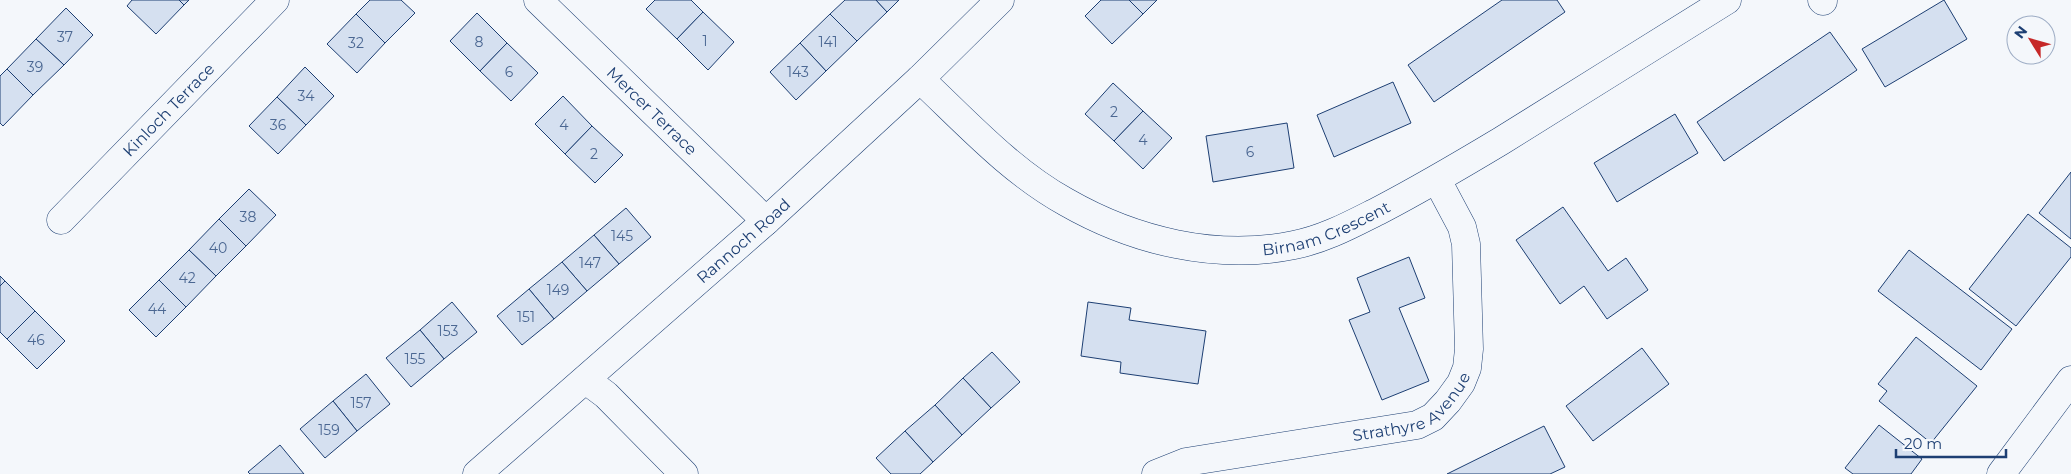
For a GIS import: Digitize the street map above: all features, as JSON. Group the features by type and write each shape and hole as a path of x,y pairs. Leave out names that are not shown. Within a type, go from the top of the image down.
{"street":[{"name":"Kinloch Terrace","path":"61,220 275,0"},
{"name":"Mercer Terrace","path":"538,0 766,221"},
{"name":"Rannoch Road","path":"477,474 766,221 920,78 1000,0"},
{"name":"Birnam Crescent","path":"920,78 990,145 1037,184 1092,216 1176,246 1231,251 1268,250 1296,245 1336,233 1437,180 1727,0"},
{"name":"Strathyre Avenue","path":"1156,474 1186,462 1417,425 1432,417 1461,383 1468,368 1470,349 1466,244 1462,227 1437,180"},
{"path":"586,380 606,395 684,474"},
{"path":"2001,474 2069,386"}],"building":[{"path":"132,0 179,0 184,5 156,34 127,6"},
{"path":"179,0 189,0 184,5"},
{"path":"370,0 401,0 415,13 385,43 356,14"},
{"path":"655,0 691,0 703,12 677,39 646,9"},
{"path":"845,0 876,0 887,12 857,41 830,14"},
{"path":"876,0 899,0 887,12"},
{"path":"1101,0 1129,0 1143,14 1112,44 1085,16"},
{"path":"1129,0 1157,0 1143,14"},
{"path":"1502,0 1557,0 1565,12 1434,102 1408,65"},
{"path":"1944,0 1967,39 1885,87 1862,49"},
{"path":"66,8 93,35 64,65 36,39"},
{"path":"703,12 734,42 708,70 677,39"},
{"path":"477,13 507,43 480,71 450,41"},
{"path":"356,14 385,43 357,73 327,44"},
{"path":"830,14 857,41 826,71 800,43"},
{"path":"1830,32 1857,70 1724,161 1697,122"},
{"path":"36,39 64,65 33,95 7,69"},
{"path":"507,43 538,73 511,101 480,71"},
{"path":"800,43 826,71 796,100 770,72"},
{"path":"305,67 334,96 306,125 277,97"},
{"path":"7,69 33,95 3,126 0,123 0,76"},
{"path":"1393,82 1411,123 1334,157 1317,115"},
{"path":"1113,83 1143,111 1114,141 1085,114"},
{"path":"563,96 592,126 565,154 535,124"},
{"path":"277,97 306,125 278,154 249,126"},
{"path":"1143,111 1172,138 1143,169 1114,141"},
{"path":"1675,114 1698,153 1617,202 1594,163"},
{"path":"1287,123 1294,168 1213,182 1206,136"},
{"path":"592,126 623,155 595,183 565,154"},
{"path":"2071,172 2071,239 2039,213"},
{"path":"249,189 276,215 246,246 219,219"},
{"path":"1563,207 1608,271 1626,258 1648,290 1607,319 1584,286 1560,304 1516,240"},
{"path":"626,208 651,237 619,264 594,235"},
{"path":"2028,214 2071,248 2071,257 2016,326 1969,289"},
{"path":"219,219 246,246 216,276 189,250"},
{"path":"594,235 619,264 587,291 562,262"},
{"path":"189,250 216,276 186,307 159,280"},
{"path":"1909,250 2012,329 1981,370 1878,291"},
{"path":"1409,257 1425,298 1399,308 1429,381 1382,400 1349,320 1370,312 1357,278"},
{"path":"562,262 587,291 554,319 529,289"},
{"path":"0,276 5,281 0,286"},
{"path":"159,280 186,307 156,337 129,310"},
{"path":"5,281 35,311 7,339 0,332 0,286"},
{"path":"529,289 554,319 522,345 497,316"},
{"path":"452,302 477,332 444,359 420,330"},
{"path":"1088,302 1131,308 1129,320 1206,331 1198,384 1120,373 1121,362 1081,356"},
{"path":"35,311 65,341 37,369 7,339"},
{"path":"420,330 444,359 411,387 386,358"},
{"path":"1916,337 1977,386 1931,443 1879,401 1887,391 1878,384"},
{"path":"1642,348 1669,384 1593,441 1566,406"},
{"path":"992,352 1020,382 991,408 963,378"},
{"path":"366,374 390,404 357,431 333,401"},
{"path":"963,378 991,408 962,435 935,405"},
{"path":"333,401 357,431 325,458 300,429"},
{"path":"935,405 962,435 933,462 905,431"},
{"path":"1879,425 1922,459 1911,474 1853,474 1845,468"},
{"path":"1544,426 1565,467 1550,474 1447,474"},
{"path":"905,431 933,462 920,474 891,474 876,458"},
{"path":"280,445 304,474 250,474 248,472"}]}
